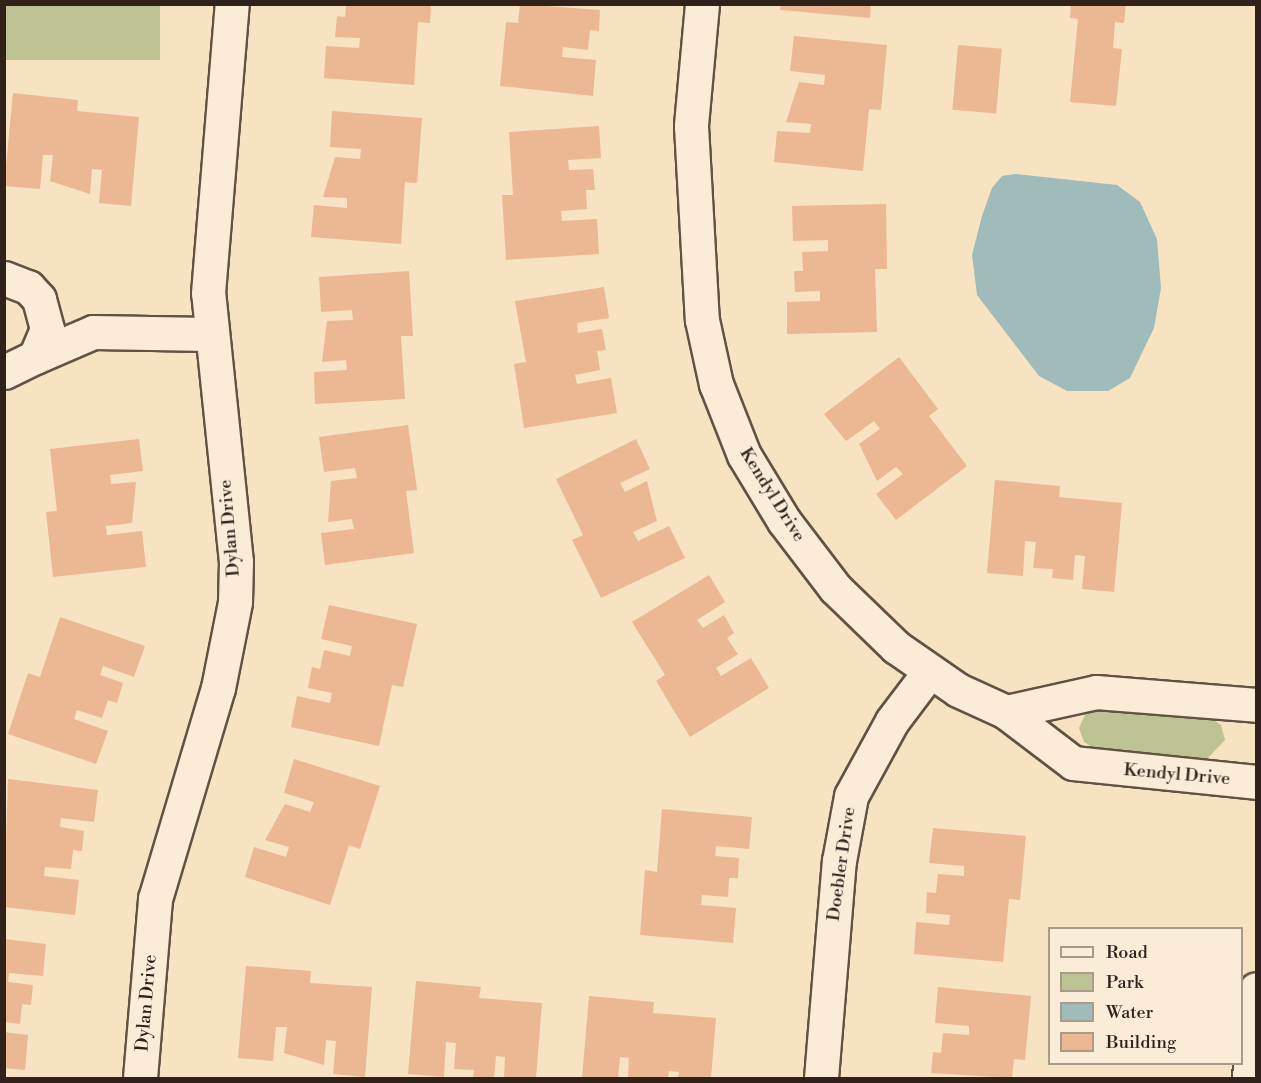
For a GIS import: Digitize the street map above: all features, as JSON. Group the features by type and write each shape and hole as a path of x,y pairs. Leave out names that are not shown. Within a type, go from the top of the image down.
{"street":[{"name":"Dylan Drive","path":"140,1078 155,899 218,688 235,602 236,562 209,334 232,4"},
{"name":"Kendyl Drive","path":"702,4 692,168 702,320 716,384 744,455 784,521 861,616 929,672 1006,712 1073,763 1095,769 1257,782"},
{"path":"4,278 28,287 39,299 93,332"},
{"path":"34,357 47,329 39,299"},
{"path":"4,372 93,332 209,334"},
{"name":"Doebler Drive","path":"821,1078 839,861 851,796 892,721 929,672"},
{"path":"1006,712 1096,692 1257,705"},
{"path":"1249,1078 1257,989"}],"green space":[{"path":"5,4 160,4 160,60 5,60"},
{"path":"1101,707 1209,717 1221,725 1225,740 1206,760 1097,750 1084,742 1079,728 1086,713"}],"water":[{"path":"1015,174 1117,185 1140,202 1157,239 1161,288 1154,328 1130,378 1108,391 1067,391 1039,376 977,295 972,255 982,216 992,188 1002,176"}],"building":[{"path":"346,4 431,4 430,23 418,22 414,85 324,78 326,46 359,48 360,38 335,37 337,16 345,17"},
{"path":"520,4 600,10 599,31 590,30 588,50 563,47 562,57 596,60 593,96 500,86 506,22 518,23"},
{"path":"781,4 871,4 870,18 780,10"},
{"path":"1071,4 1126,4 1124,23 1115,22 1113,48 1122,49 1116,106 1070,102 1078,19 1070,18"},
{"path":"794,36 887,45 881,110 869,109 863,171 774,162 777,131 810,133 811,124 786,122 799,82 824,85 825,75 790,71"},
{"path":"958,45 1002,49 996,114 952,110"},
{"path":"13,93 78,100 77,111 139,117 131,206 99,203 102,170 92,169 90,194 50,181 53,155 43,155 40,189 4,186"},
{"path":"332,111 422,118 417,183 405,182 401,244 311,237 314,205 347,208 347,198 323,197 335,157 360,159 361,149 330,147"},
{"path":"599,126 601,158 568,160 569,170 593,169 595,190 586,190 587,209 561,211 562,221 597,219 599,254 506,260 502,195 513,195 509,132"},
{"path":"886,204 887,269 875,269 877,332 787,334 787,302 820,301 820,291 795,292 794,271 803,271 802,252 828,251 828,240 793,241 792,206"},
{"path":"409,271 413,336 401,336 405,399 315,404 314,372 347,370 346,360 322,362 327,321 353,320 352,310 321,312 319,277"},
{"path":"604,287 609,318 577,323 578,333 602,329 606,350 597,351 600,370 575,375 577,384 611,378 617,413 524,428 514,364 526,362 515,301"},
{"path":"899,357 938,409 929,416 967,466 896,520 876,494 903,474 896,467 877,481 859,444 880,429 874,421 846,441 824,414"},
{"path":"408,425 417,490 406,491 414,553 325,565 321,533 354,529 352,519 328,522 331,481 357,478 355,468 324,472 319,437"},
{"path":"139,439 143,471 110,475 111,484 136,482 132,523 106,526 107,535 142,531 146,567 53,577 46,512 57,511 50,449"},
{"path":"636,439 650,469 620,483 625,492 647,481 657,521 633,532 638,541 669,526 685,558 601,598 572,540 583,535 556,479"},
{"path":"995,480 1060,486 1059,497 1122,503 1114,592 1082,589 1085,556 1075,555 1073,580 1052,578 1053,569 1033,568 1036,542 1025,541 1023,576 987,573"},
{"path":"709,575 725,602 697,620 703,628 724,615 734,633 727,638 738,654 716,668 721,676 751,658 769,688 690,737 656,681 665,675 632,622"},
{"path":"329,605 417,624 403,687 392,685 379,746 291,727 297,696 330,703 332,693 308,688 312,667 320,669 324,650 350,656 352,646 321,639"},
{"path":"60,617 145,646 134,677 103,666 100,675 123,683 117,703 108,700 102,718 77,710 74,719 108,731 96,764 8,734 28,673 40,677"},
{"path":"294,759 380,786 360,849 349,845 330,905 245,877 254,847 286,857 289,847 265,840 285,804 310,812 314,802 284,793"},
{"path":"8,779 98,790 94,822 61,818 60,827 84,831 82,851 73,850 71,869 45,867 44,876 79,880 75,915 4,907"},
{"path":"662,809 752,817 749,849 716,846 715,856 739,858 738,878 729,878 728,897 702,895 701,905 736,908 733,943 640,935 645,870 657,872"},
{"path":"933,828 1026,836 1020,900 1009,899 1003,962 914,954 916,922 949,925 950,915 926,913 927,892 936,893 938,874 964,876 964,866 929,863"},
{"path":"5,939 46,944 43,976 9,973 8,982 33,985 31,1005 22,1004 20,1024 5,1022"},
{"path":"246,966 311,971 310,983 372,987 365,1077 333,1074 336,1041 326,1040 324,1065 284,1053 287,1027 276,1027 273,1061 238,1058"},
{"path":"416,981 481,987 479,998 542,1003 536,1078 504,1078 505,1057 496,1056 494,1078 473,1078 474,1070 454,1069 456,1043 446,1042 444,1077 408,1074"},
{"path":"938,987 1031,996 1025,1060 1014,1059 1012,1078 931,1073 933,1052 941,1053 943,1033 969,1035 969,1026 935,1023"},
{"path":"589,996 654,1002 653,1013 716,1018 711,1078 678,1078 679,1072 669,1071 668,1078 628,1078 629,1058 620,1057 618,1078 582,1078"},
{"path":"4,1032 28,1035 25,1070 4,1068"}]}
